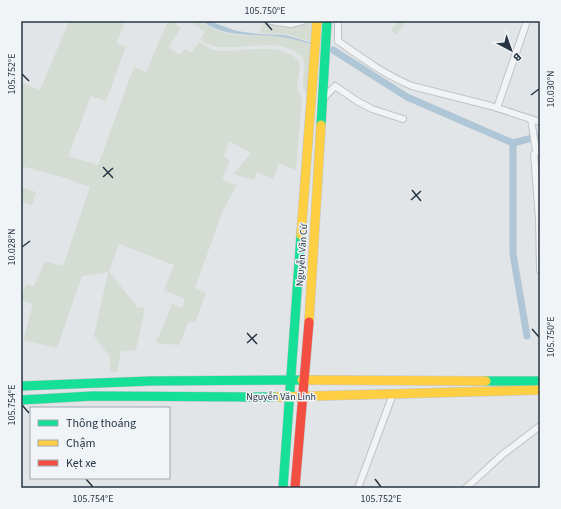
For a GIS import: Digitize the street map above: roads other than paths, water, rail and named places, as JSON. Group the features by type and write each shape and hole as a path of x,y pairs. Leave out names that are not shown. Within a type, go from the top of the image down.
{"main road":[{"name":"Nguyễn Văn Cừ","path":"283,488 317,21"},
{"name":"Nguyễn Văn Cừ","path":"295,488 305,380 327,21"},
{"path":"308,156 318,156"},
{"name":"Nguyễn Văn Linh","path":"21,386 83,383 292,380 540,381"},
{"name":"Nguyễn Văn Linh","path":"21,400 93,396 290,397 540,390"}],"street":[{"path":"271,21 291,24 303,21"},
{"path":"338,21 338,41 388,75 412,86 497,108 540,122"},
{"path":"497,108 527,21"},
{"path":"321,101 335,86 372,109 403,119"},
{"path":"531,119 537,150 534,154 540,236 540,270"},
{"path":"358,488 393,394"},
{"path":"466,488 502,455 540,426"}],"water":[{"path":"202,21 209,21 237,31 258,34 285,35 312,44 272,36 230,33 211,27"}],"waterway":[{"path":"333,50 407,97 513,143 540,136"},
{"path":"513,143 513,254 527,336"}]}
